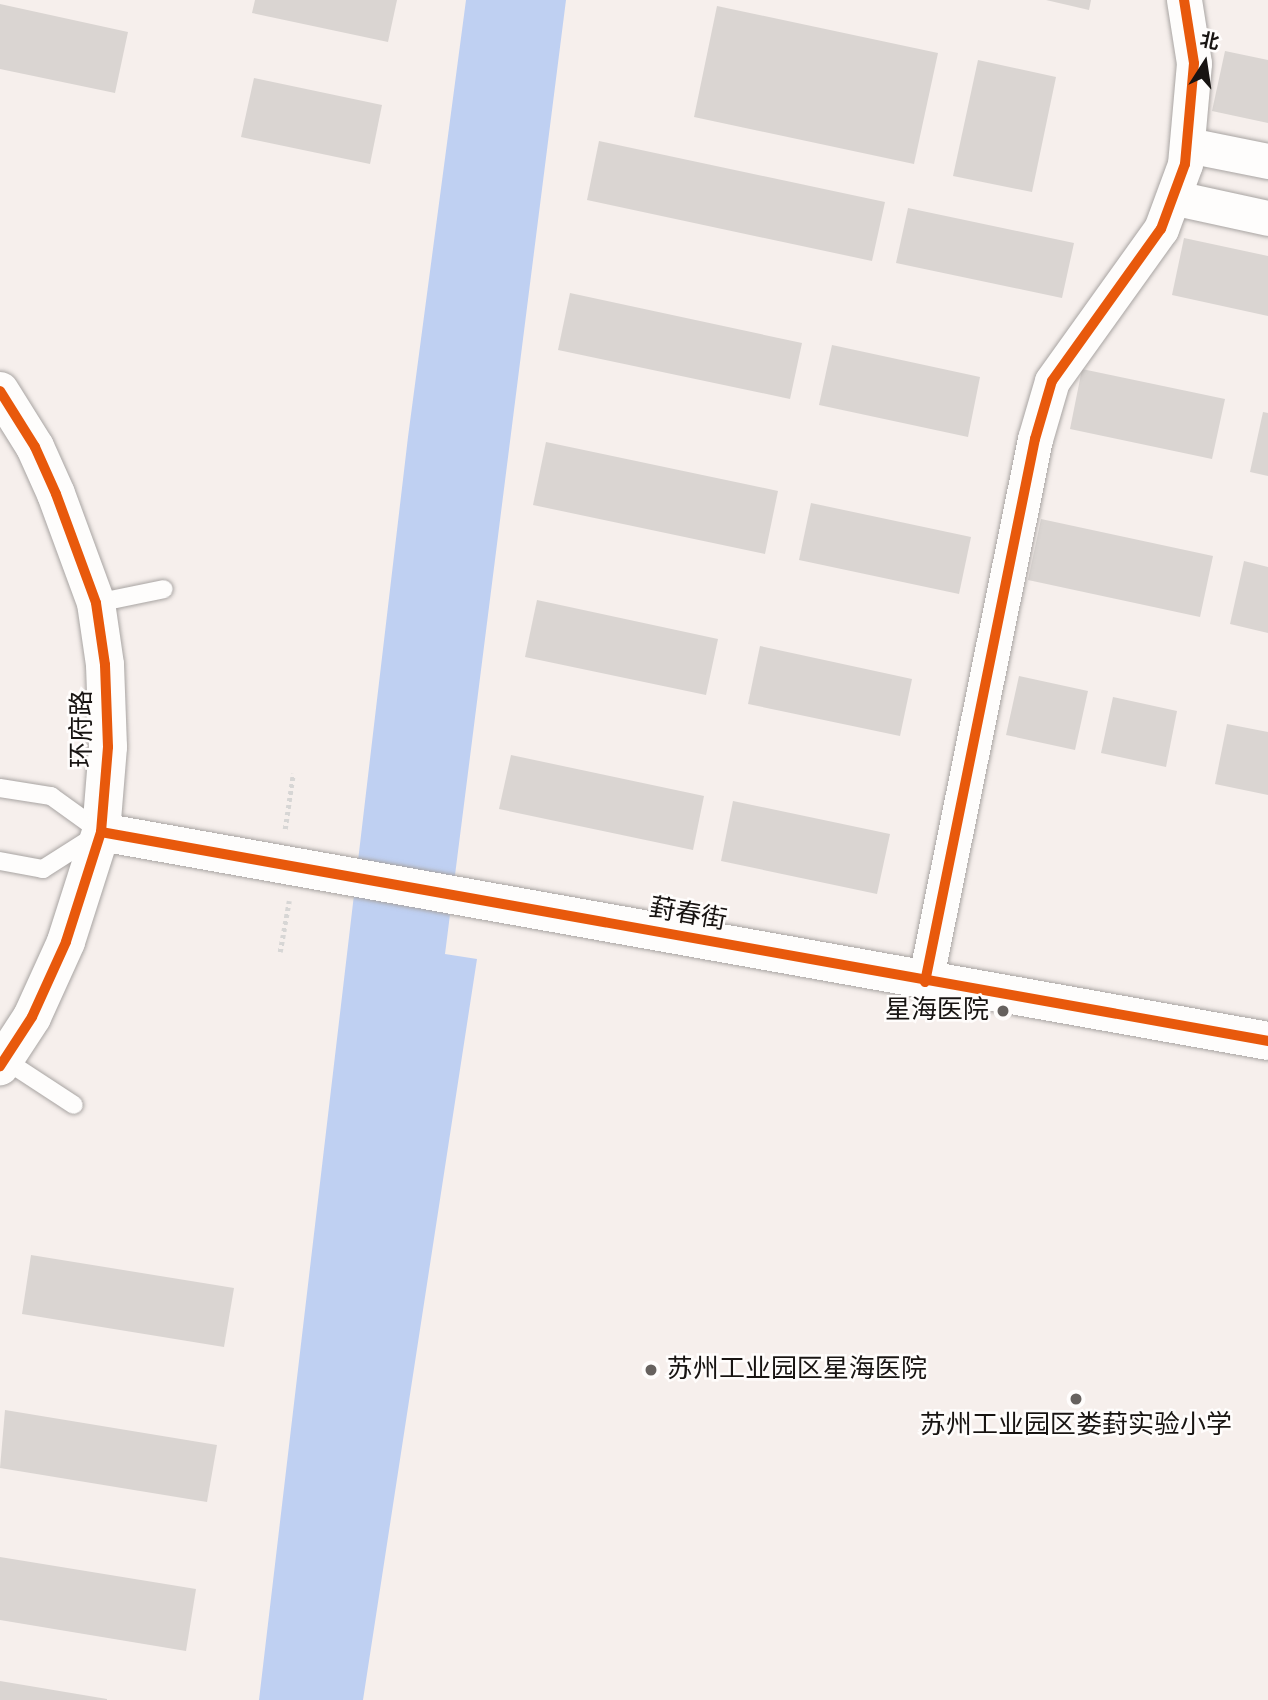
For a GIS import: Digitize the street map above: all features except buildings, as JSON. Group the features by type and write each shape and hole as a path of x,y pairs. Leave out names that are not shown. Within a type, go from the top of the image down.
{"street":[{"path":"925,982 1035,439 1052,382 1161,229 1176,198 1188,145 1194,63 1184,0"},
{"path":"1188,145 1268,162"},
{"path":"1176,198 1268,218"},
{"name":"环府路","path":"0,391 51,482 96,603 105,665 108,747 101,832 66,942 32,1017 3,1063"},
{"name":"葑春街","path":"101,832 925,982 1268,1041"}],"lane":[{"path":"96,603 163,589"},
{"path":"0,788 51,796 101,832 43,869 0,861"},
{"path":"3,1063 74,1105"}],"path":[{"path":"280,952 293,774"}],"water":[{"path":"466,0 566,0 445,954 477,959 363,1700 259,1700 408,437"}],"cycle path":[{"path":"925,982 1035,439 1052,381 1161,229 1185,164 1194,63 1184,0"},
{"path":"0,391 35,447 56,494 96,603 105,665 108,747 101,832 66,942 32,1017 0,1066"},
{"path":"101,832 1268,1041"}],"place":[{"name":"星海医院","path":"1003,1011"},
{"name":"苏州工业园区星海医院","path":"651,1370"},
{"name":"苏州工业园区娄葑实验小学","path":"1076,1399"}]}
